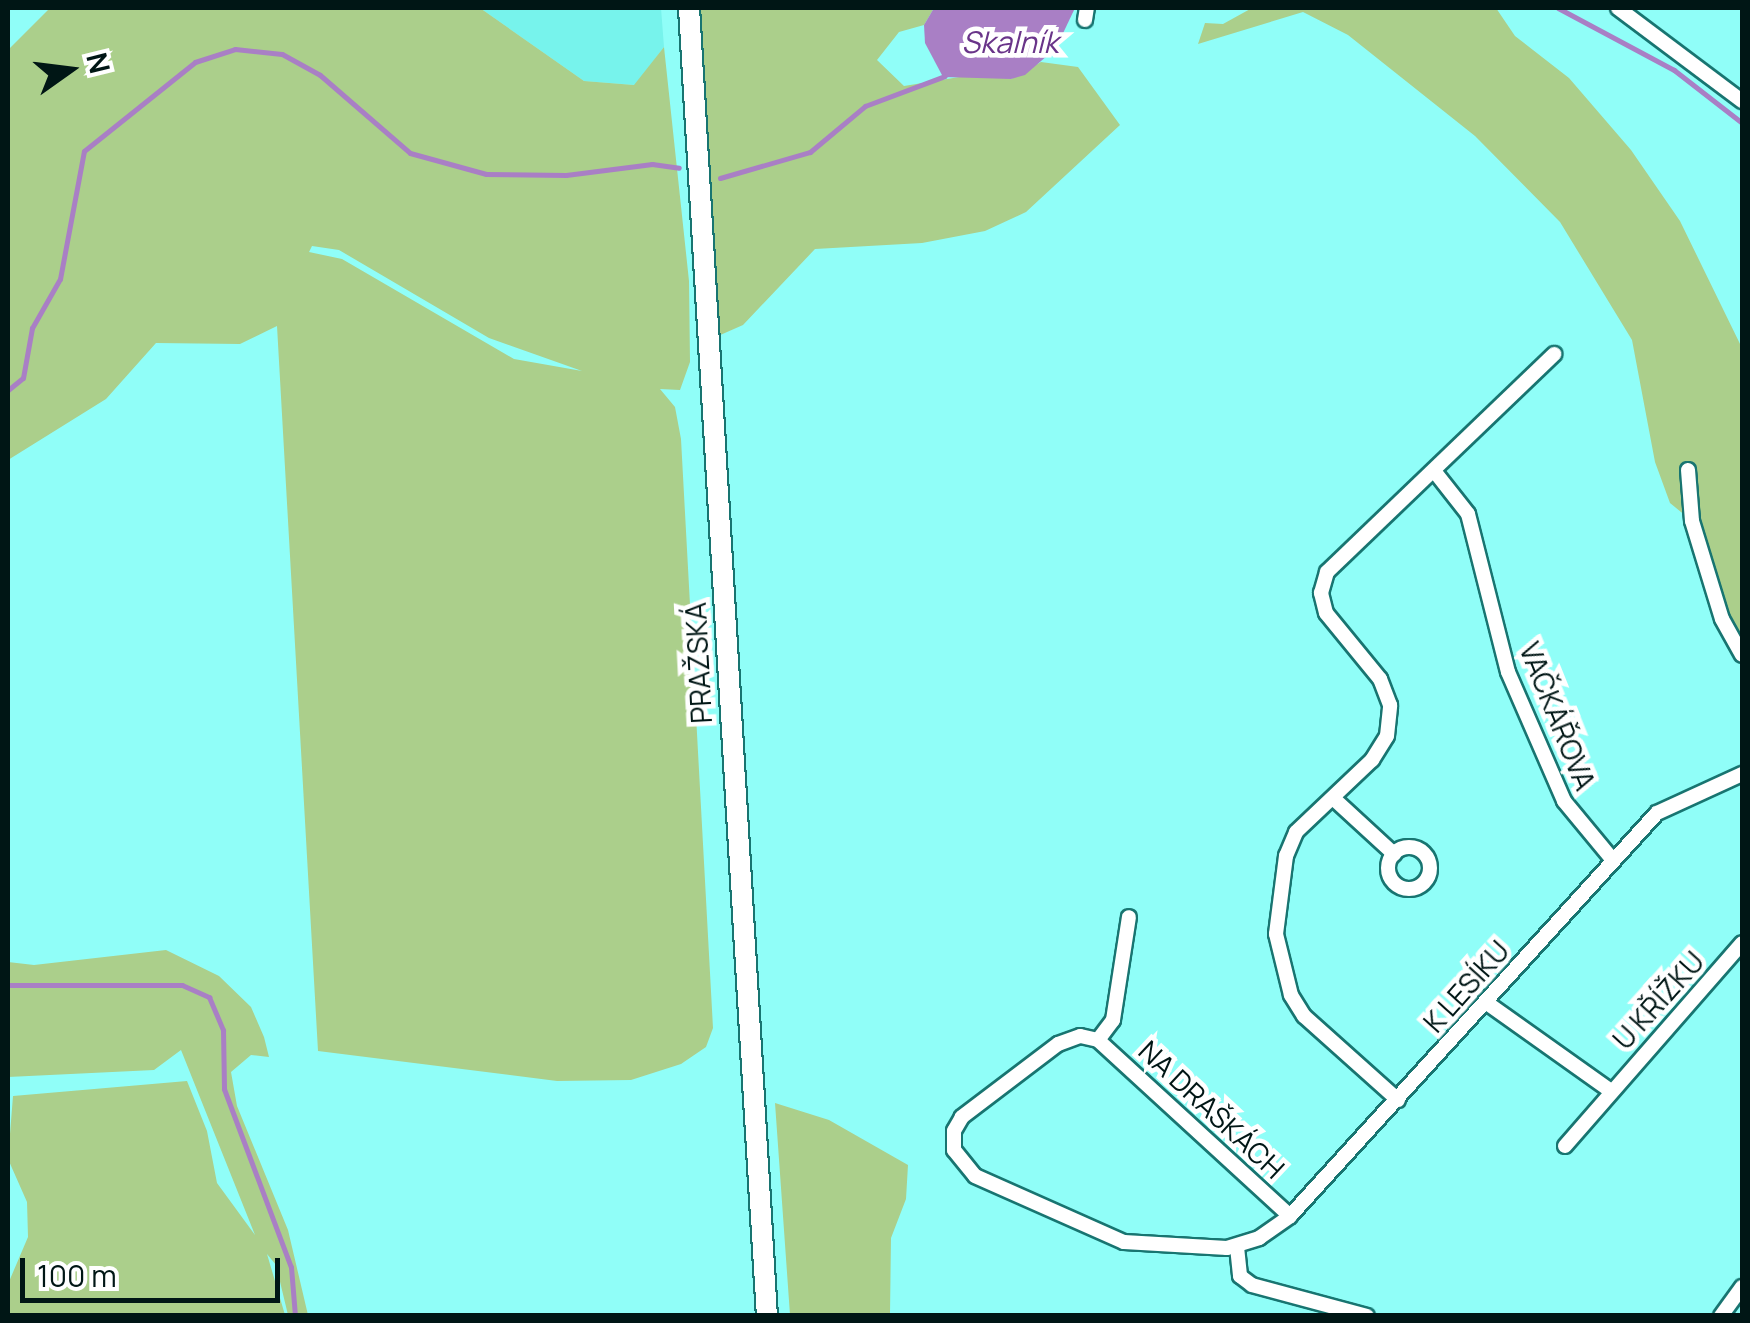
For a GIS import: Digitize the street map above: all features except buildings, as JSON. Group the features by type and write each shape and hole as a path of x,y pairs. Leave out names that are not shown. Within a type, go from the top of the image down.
{"main road":[{"name":"PRAŽSKÁ","path":"689,8 767,1316"}],"street":[{"path":"1618,8 1742,101"},
{"path":"1398,1100 1304,1016 1291,995 1276,934 1286,856 1296,832 1387,736 1390,705 1380,679 1326,613 1324,583 1554,354"},
{"path":"1688,470 1692,521 1722,619 1742,655"},
{"name":"VAČKÁŘOVA","path":"1435,472 1468,514 1508,672 1564,801 1612,858"},
{"name":"K LESÍKU","path":"1238,1247 1290,1216 1487,1003 1612,858 1658,813 1742,774"},
{"path":"1332,798 1394,854"},
{"name":"NA DRAŠKÁCH","path":"1098,1040 1113,1020 1129,917"},
{"name":"U KŘÍŽKU","path":"1565,1146 1742,942"},
{"name":"U KŘÍŽKU","path":"1487,1003 1611,1091"},
{"name":"NA DRAŠKÁCH","path":"1238,1247 1124,1242 975,1176 954,1150 954,1131 962,1117 1058,1044 1080,1036 1098,1040 1290,1216"},
{"path":"1238,1247 1240,1276 1252,1286 1367,1316"},
{"path":"1721,1316 1742,1287"}],"shaded area":[{"path":"50,8 480,8 584,81 634,85 664,47 689,281 690,362 680,390 660,389 675,407 681,439 713,1028 706,1047 681,1064 631,1080 557,1081 318,1051 277,326 240,344 156,343 106,399 8,460 8,50","holes":["312,246 339,250 489,338 582,371 514,359 342,259 309,252"]},
{"path":"480,8 661,8 664,47 635,85 584,81"},
{"path":"699,8 934,8 924,25 899,32 877,60 904,86 984,73 1011,79 1041,62 1078,67 1120,125 1026,212 985,231 922,243 815,249 743,325 718,336"},
{"path":"1252,8 1496,8 1515,36 1569,78 1631,150 1680,221 1742,348 1742,655 1692,521 1670,503 1655,462 1632,340 1560,222 1475,136 1348,35 1303,12 1198,44 1205,23 1223,24"},
{"path":"166,950 219,976 251,1007 264,1037 269,1057 251,1055 231,1072 237,1106 288,1230 308,1315 288,1315 276,1265 267,1254 285,1315 8,1315 8,1284 28,1237 27,1202 8,1159 13,1096 187,1081 207,1131 217,1183 255,1235 181,1050 154,1070 8,1077 8,962 34,965"},
{"path":"775,1103 829,1120 908,1165 906,1199 891,1238 890,1315 790,1315"}],"water":[{"name":"Skalník","path":"934,8 1075,8 1056,48 1025,75 1011,79 943,77 925,43 924,25"}],"waterway":[{"path":"1558,8 1674,70 1742,123"},
{"path":"8,390 23,378 32,328 60,279 84,151 195,62 235,49 282,54 320,75 410,153 486,174 566,175 652,164 679,168"},
{"path":"720,178 810,152 865,106 945,76"},
{"path":"8,985 182,985 209,997 223,1030 224,1089 291,1267 295,1316"}]}
